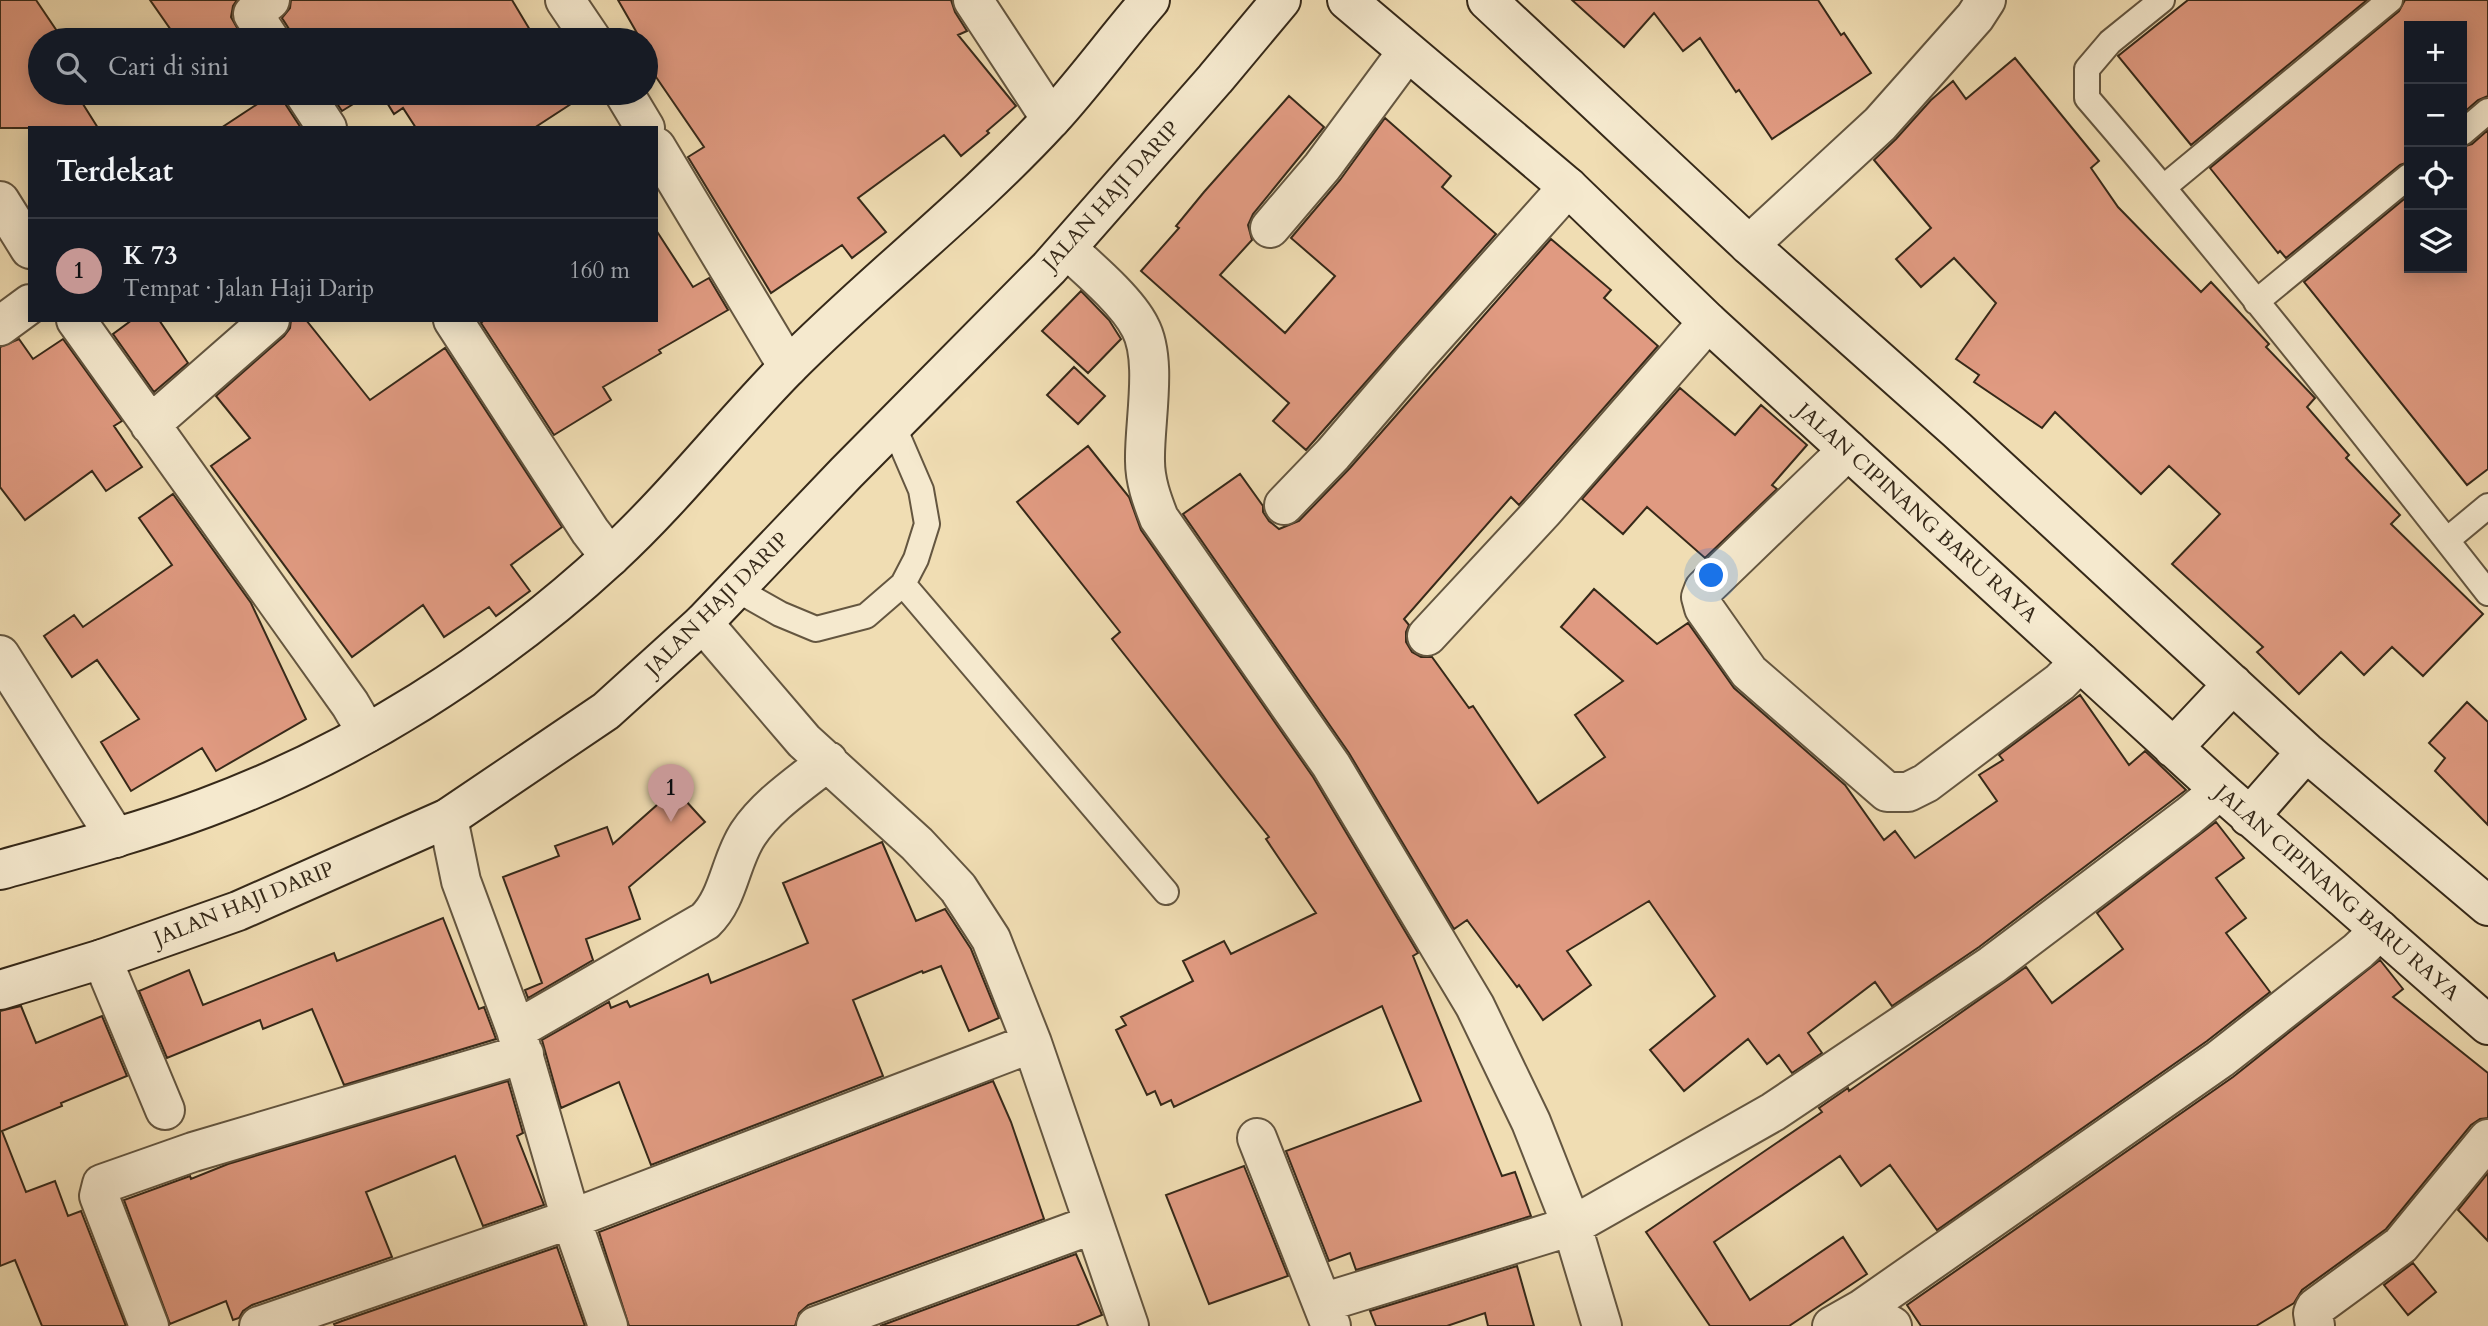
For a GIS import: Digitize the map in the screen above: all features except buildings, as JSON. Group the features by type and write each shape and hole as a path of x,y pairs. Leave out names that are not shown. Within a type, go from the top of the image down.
{"street":[{"path":"262,28 253,14 270,0"},
{"path":"565,0 585,28"},
{"path":"973,0 1051,119"},
{"path":"0,870 117,838 205,808 279,777 367,733 468,669 538,618 610,557 788,367 974,195 1051,119 1150,0"},
{"name":"JALAN HAJI DARIP","path":"0,990 102,959 238,911 448,818 606,711 703,623 1067,249 1281,0"},
{"name":"JALAN CIPINANG BARU RAYA","path":"1347,0 1568,187 1708,322 2173,748 2488,1025"},
{"path":"1487,0 1749,245 1956,430 2306,752 2488,906"},
{"path":"1749,245 1880,124 1975,17 1986,0"},
{"path":"1270,228 1322,167 1407,52"},
{"path":"312,105 326,126"},
{"path":"631,105 644,126"},
{"path":"658,151 788,367"},
{"path":"1284,505 1333,454 1568,187"},
{"path":"0,201 28,246"},
{"path":"1067,249 1113,293 1141,327 1149,355 1144,463 1150,496 1159,518 1331,765 1475,1006 1531,1122 1572,1226 1602,1326"},
{"path":"0,326 28,305"},
{"path":"77,322 350,704 367,733"},
{"path":"150,425 268,322"},
{"path":"454,322 590,531 610,557"},
{"path":"1427,636 1544,510 1708,322"},
{"path":"1848,450 1704,589 1701,597 1704,608 1749,672 1887,792 1908,792 1926,783 2060,682 2080,663"},
{"path":"703,623 804,741 917,844 958,888 991,939 1032,1043 1129,1326"},
{"path":"0,655 117,838"},
{"path":"2173,748 2232,684"},
{"path":"2249,817 2306,752"},
{"path":"149,1326 99,1196 102,1184 520,1042 705,921 714,912 725,890 734,861 748,833 776,802 828,761"},
{"path":"1257,1138 1327,1315 1572,1226 1773,1112 1992,965 2220,790"},
{"path":"448,818 461,881 520,1042 570,1219 608,1326"},
{"path":"1862,1320 2220,1059 2358,951 2380,930"},
{"path":"102,959 165,1111"},
{"path":"259,1326 570,1219 1032,1043"},
{"path":"2315,1326 2315,1308 2401,1245 2488,1139"},
{"path":"816,1326 1094,1224"}],"lane":[{"path":"2162,0 2110,41 2087,69 2087,99 2164,187 2488,593"},
{"path":"2164,187 2390,0"},
{"path":"2467,129 2488,111"},
{"path":"2256,302 2404,180"},
{"path":"736,589 780,614 816,629 866,616 902,584 916,559 927,524 921,490 893,425"},
{"path":"2447,540 2488,506"},
{"path":"902,584 1166,892"}],"place":[{"name":"K 73","path":"671,822"}]}
